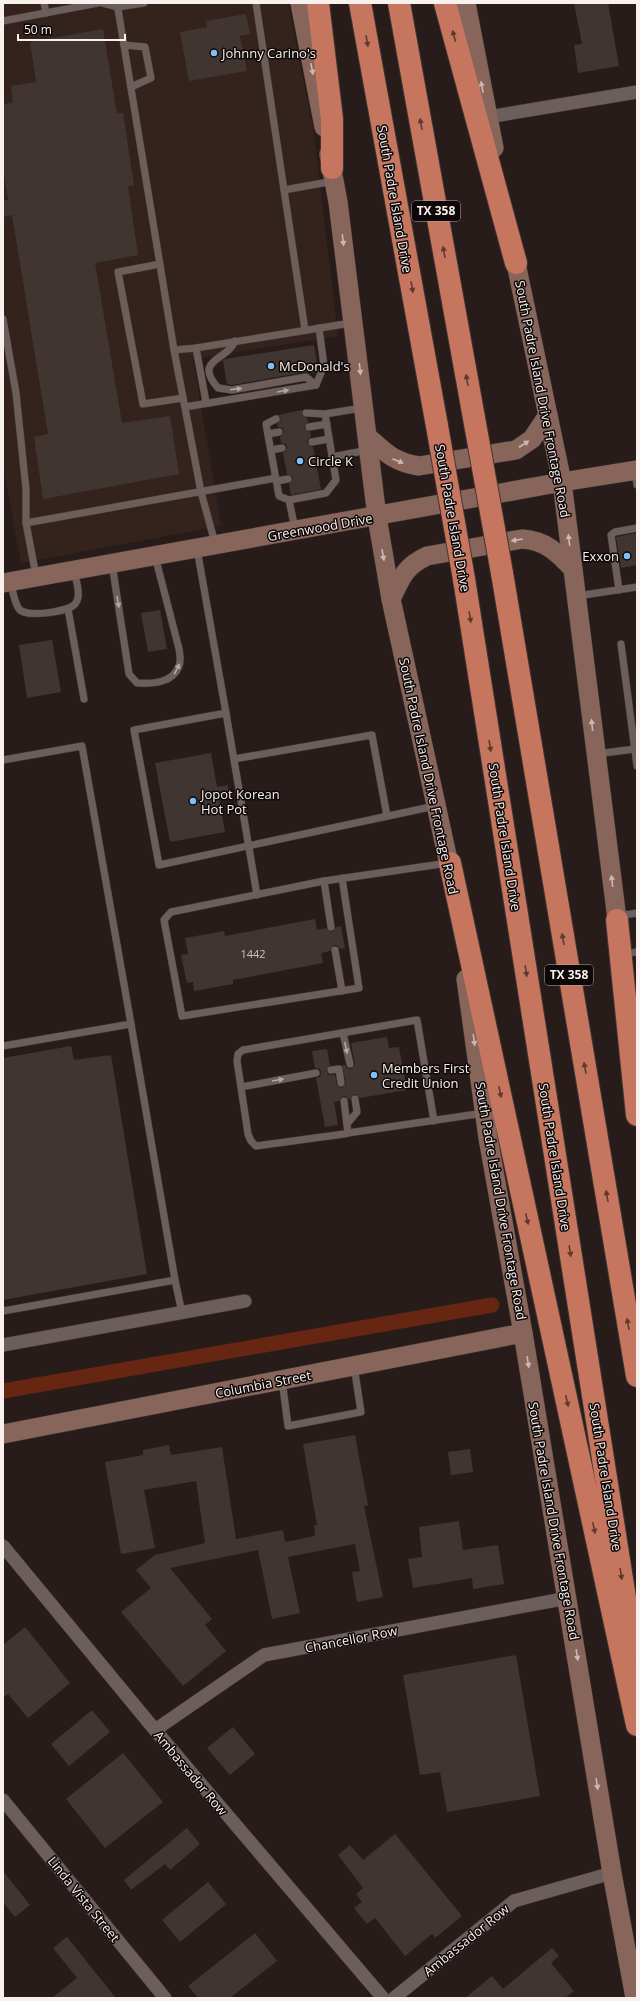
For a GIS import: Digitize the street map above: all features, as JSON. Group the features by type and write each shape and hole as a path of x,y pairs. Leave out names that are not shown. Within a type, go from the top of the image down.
{"highway":[{"path":"318,3 332,119 333,174"},
{"name":"South Padre Island Drive","path":"360,3 464,579 637,1674"},
{"name":"TX 358","path":"399,3 502,573 637,1376"},
{"path":"445,3 516,263"},
{"path":"450,863 637,1725"},
{"path":"616,918 637,1115"}],"main road":[{"name":"South Padre Island Drive Frontage Road","path":"300,3 333,174 354,322 377,516 391,599 450,863 484,1113 568,1598 612,1873 635,1998"},
{"name":"South Padre Island Drive Frontage Road","path":"466,3 516,263 562,482 616,918 630,953 637,1035"},
{"path":"369,443 392,459 404,464 419,466 516,450 532,440 548,415"},
{"name":"Greenwood Drive","path":"6,583 562,482 636,475"},
{"path":"391,599 404,573 413,563 427,556 522,539 535,540 548,546 561,556 573,569"},
{"name":"Columbia Street","path":"3,1434 523,1333"}],"street":[{"path":"488,117 637,92"},
{"path":"3,1345 245,1301"},
{"name":"Ambassador Row","path":"3,1546 155,1730 383,1998"},
{"name":"Chancellor Row","path":"155,1730 264,1655 568,1598"},
{"name":"Linda Vista Street","path":"3,1800 165,1998"},
{"name":"Ambassador Row","path":"394,1998 514,1901 612,1873"}],"lane":[{"path":"44,3 46,13"},
{"path":"3,21 98,3"},
{"path":"102,3 118,5 144,3"},
{"path":"256,3 305,330"},
{"path":"118,5 174,350 201,492 215,545"},
{"path":"124,45 145,47 151,78 131,87"},
{"path":"284,190 333,174"},
{"path":"160,264 118,272 143,404 183,398"},
{"path":"3,319 16,393 26,489 26,523 36,578"},
{"path":"174,350 196,348 354,322"},
{"path":"316,385 324,366 319,328"},
{"path":"235,341 232,349 212,361 209,368 210,380 218,388 232,390 306,377 316,385"},
{"path":"196,348 206,402"},
{"path":"185,407 206,402 218,403 316,385"},
{"path":"306,413 325,414 364,408"},
{"path":"276,419 266,424 280,496 289,500 326,492 336,480 325,414"},
{"path":"309,427 327,424"},
{"path":"268,434 279,432"},
{"path":"312,442 329,439"},
{"path":"332,457 369,443"},
{"path":"271,450 282,448"},
{"path":"26,523 201,492 288,479"},
{"path":"289,500 296,531"},
{"path":"619,590 611,536 615,532 637,528"},
{"path":"196,549 257,895"},
{"path":"112,564 129,674 137,683 155,684 173,675 180,665 180,649 155,556"},
{"path":"6,583 19,608 24,613 31,614 68,609 75,604 78,596 74,570"},
{"path":"576,596 637,587"},
{"path":"68,609 84,699"},
{"path":"620,644 637,766"},
{"path":"226,713 134,730 160,865 437,805"},
{"path":"234,759 372,735 388,816"},
{"path":"3,760 82,746 182,1313"},
{"path":"596,754 635,749"},
{"path":"342,878 359,988 182,1016 164,920 171,912 324,881 342,878 450,863"},
{"path":"324,881 331,928"},
{"path":"616,918 637,913"},
{"path":"335,950 342,991"},
{"path":"434,1121 417,1020 243,1050 238,1054 240,1087 248,1134 251,1141 256,1146 434,1121 484,1113"},
{"path":"3,1046 131,1024"},
{"path":"343,1032 350,1064"},
{"path":"331,1070 339,1068 341,1083"},
{"path":"240,1087 316,1073"},
{"path":"347,1124 357,1112 355,1099"},
{"path":"344,1100 348,1133"},
{"path":"3,1311 175,1280"},
{"path":"282,1380 288,1426 361,1412 354,1366"}],"shaded area":[{"path":"288,3 314,134 338,336 193,359 221,526 21,563 3,465 3,4"}],"building":[{"path":"574,3 608,3 619,66 578,73 574,45 582,44"},
{"name":"Johnny Carino's","path":"246,14 250,34 240,36 247,71 189,81 180,32 207,27 206,21"},
{"path":"103,29 117,114 123,113 134,185 128,186 138,255 95,263 122,423 170,416 179,474 43,499 34,437 48,434 12,215 3,217 3,201 8,200 3,166 3,104 13,103 11,86 36,82 30,42"},
{"name":"McDonald's","path":"314,345 318,368 316,373 305,372 232,385 227,384 223,360 225,359"},
{"name":"Circle K","path":"302,410 302,416 307,418 308,422 304,428 310,432 311,437 307,440 307,443 313,447 321,489 291,495 289,484 293,478 287,474 283,453 287,448 286,444 281,443 280,437 284,432 283,428 278,427 277,424 281,419 278,415"},
{"name":"Exxon","path":"637,533 637,565 621,568 616,537"},
{"path":"160,610 167,649 148,652 141,613"},
{"path":"52,640 61,692 27,698 19,645"},
{"path":"211,753 217,787 228,785 230,796 219,798 225,832 170,842 155,763"},
{"path":"315,919 317,930 326,928 332,932 336,927 341,926 345,948 340,949 337,945 334,945 330,951 321,953 323,963 233,980 233,984 194,991 193,982 187,983 181,955 188,954 185,938 224,931 225,936"},
{"path":"387,1037 389,1048 399,1047 407,1090 360,1098 354,1094 349,1100 346,1096 341,1097 339,1101 334,1102 338,1125 325,1127 316,1078 320,1077 321,1072 320,1069 315,1068 312,1051 327,1049 330,1065 326,1071 329,1075 335,1075 337,1086 342,1088 346,1083 342,1065 345,1065 347,1068 351,1069 355,1065 351,1043"},
{"path":"71,1046 74,1060 111,1055 147,1274 3,1300 3,1058"},
{"path":"355,1435 368,1505 364,1506 383,1597 357,1602 352,1572 360,1571 355,1544 288,1557 300,1613 272,1619 258,1550 170,1568 212,1619 205,1625 226,1651 183,1686 121,1612 151,1588 136,1570 155,1555 205,1543 196,1481 144,1490 155,1548 121,1554 105,1462 143,1455 143,1450 169,1445 171,1455 222,1447 236,1539 283,1530 285,1542 315,1536 314,1525 317,1525 303,1444"},
{"path":"470,1449 473,1472 451,1475 448,1452"},
{"path":"459,1521 463,1550 498,1545 504,1584 473,1589 472,1578 413,1588 408,1559 422,1557 419,1527"},
{"path":"25,1627 70,1683 28,1718 8,1694 3,1698 3,1645"},
{"path":"516,1655 540,1796 447,1812 440,1772 420,1775 403,1675"},
{"path":"92,1710 110,1732 69,1766 51,1744"},
{"path":"233,1727 255,1754 230,1775 207,1748"},
{"path":"123,1753 163,1802 105,1848 66,1799"},
{"path":"187,1828 200,1844 170,1870 165,1864 131,1890 124,1880"},
{"path":"395,1834 462,1916 435,1938 432,1934 405,1956 375,1918 367,1924 354,1908 362,1902 356,1894 363,1888 338,1855 350,1845 363,1860"},
{"path":"3,1871 30,1905 15,1917 3,1902"},
{"path":"208,1882 226,1904 180,1942 162,1920"},
{"path":"255,1933 277,1961 230,1998 198,1998 188,1986"},
{"path":"67,1937 116,1998 52,1998 77,1978 53,1948"},
{"path":"552,1948 559,1956 551,1963 574,1991 565,1998 465,1998 492,1976 503,1989"}],"waterway":[{"path":"3,1391 492,1305"}],"place":[{"name":"Johnny Carino's","path":"214,53"},
{"name":"McDonald's","path":"271,366"},
{"name":"Circle K","path":"300,461"},
{"name":"Exxon","path":"627,556"},
{"name":"Jopot Korean Hot Pot","path":"193,801"},
{"name":"Members First Credit Union","path":"374,1075"}]}
